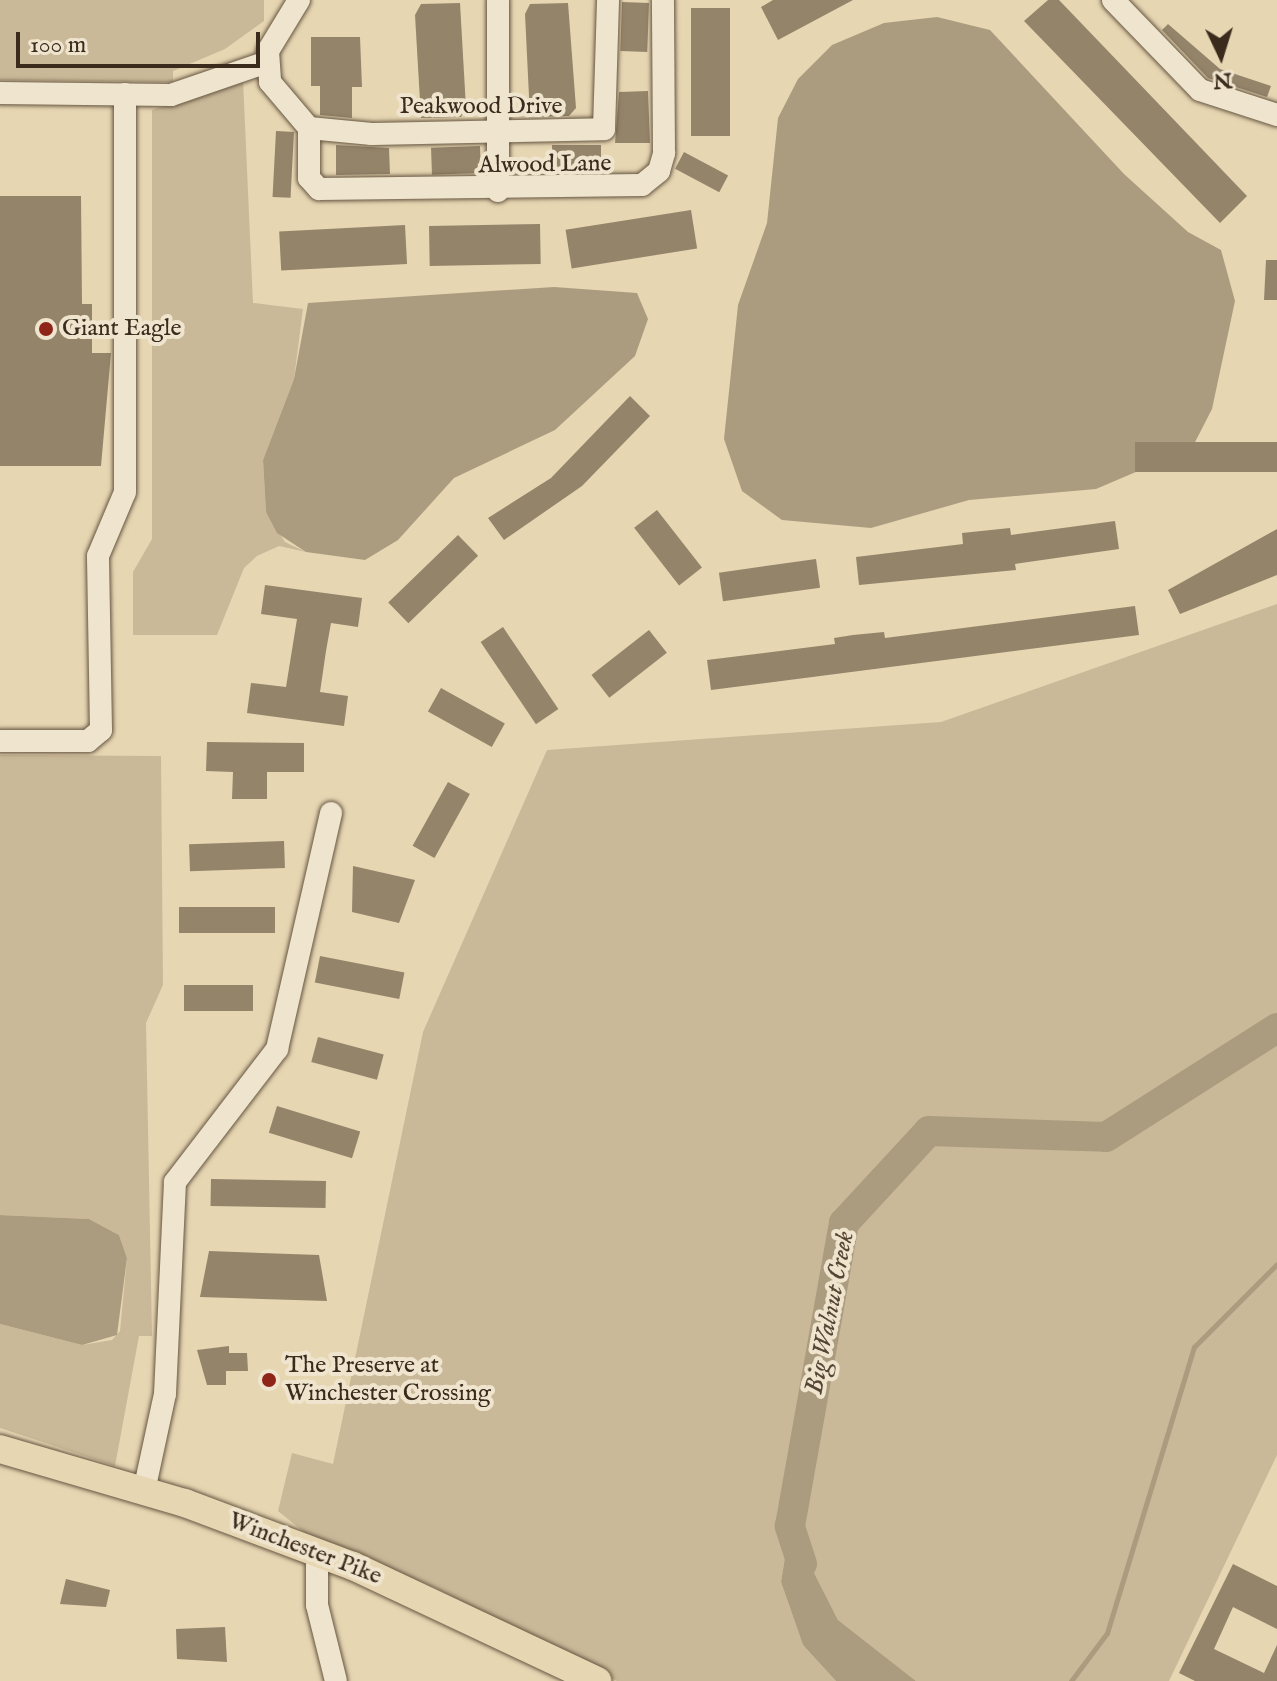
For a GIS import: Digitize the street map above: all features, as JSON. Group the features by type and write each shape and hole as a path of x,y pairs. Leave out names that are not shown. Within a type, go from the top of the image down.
{"main road":[{"name":"Winchester Pike","path":"0,1449 144,1491 317,1552 597,1681"}],"street":[{"path":"299,0 272,40 267,62 279,96 309,128"},
{"path":"498,0 498,191"},
{"name":"Peakwood Drive","path":"309,128 498,132 604,129 608,0"},
{"name":"Alwood Lane","path":"309,128 309,178 319,189 628,190 659,171 663,0"},
{"path":"1113,0 1200,90 1277,115"},
{"path":"0,93 192,91 267,62"},
{"path":"0,741 88,741 101,730 98,556 125,492 125,94"},
{"path":"144,1491 165,1394 175,1182 277,1049 331,813"},
{"path":"317,1552 317,1605 336,1681"}],"shaded area":[{"path":"0,0 264,0 264,21 225,49 173,71 173,82 0,80"},
{"path":"937,17 990,30 1124,174 1188,232 1221,250 1235,301 1212,409 1192,448 1096,489 969,500 871,528 782,520 742,491 724,439 738,305 767,223 778,118 798,79 832,45 884,23"},
{"path":"243,80 253,303 303,309 294,379 263,460 266,512 285,542 306,552 279,546 257,556 244,568 217,635 133,635 133,572 152,539 152,110"},
{"path":"554,287 637,293 648,319 635,356 555,430 454,478 398,540 365,560 306,552 277,533 266,512 263,460 294,379 308,303"},
{"path":"1277,604 1277,1455 1169,1681 916,1681 838,1620 790,1527 781,1582 803,1645 836,1681 617,1681 436,1588 304,1532 278,1511 292,1453 333,1464 423,1032 547,750 941,722"},
{"path":"0,755 161,756 163,985 146,1023 152,1336 139,1336 115,1466 0,1428 0,1324 82,1345 112,1340 120,1331 127,1258 119,1235 89,1219 0,1215"},
{"path":"0,1215 89,1219 119,1235 127,1258 117,1335 82,1345 0,1324"},
{"path":"790,1526 838,1620 916,1681 836,1681 803,1645 781,1582"}],"building":[{"path":"773,0 853,0 778,40 761,7"},
{"path":"1048,0 1059,0 1247,196 1220,223 1024,21"},
{"path":"622,2 649,3 647,52 620,51"},
{"path":"460,3 466,108 461,117 421,118 415,15 421,4"},
{"path":"568,3 576,108 569,116 530,117 525,14 530,4"},
{"path":"691,8 730,8 730,136 691,136"},
{"path":"1168,24 1220,69 1271,86 1267,97 1208,78 1162,30"},
{"path":"311,37 360,37 362,87 352,87 352,118 320,115 320,86 311,86"},
{"path":"648,91 650,143 615,143 619,92"},
{"path":"276,131 294,132 291,198 273,197"},
{"path":"336,145 389,148 390,174 336,175"},
{"path":"552,145 601,145 601,172 552,172"},
{"path":"480,146 481,173 432,175 431,148"},
{"path":"684,152 728,175 719,192 675,169"},
{"name":"Giant Eagle","path":"0,196 81,196 82,304 92,304 92,353 111,353 101,466 0,466"},
{"path":"691,210 697,249 572,268 566,230"},
{"path":"540,224 541,264 430,266 429,226"},
{"path":"405,225 407,264 281,271 279,232"},
{"path":"1266,260 1277,260 1277,300 1264,300"},
{"path":"630,396 650,416 582,486 504,540 488,518 551,478"},
{"path":"1135,442 1277,442 1277,472 1135,472"},
{"path":"657,510 702,568 679,585 634,528"},
{"path":"1115,521 1119,549 1015,564 1016,570 859,585 856,557 963,544 962,533 1010,528 1011,535"},
{"path":"1277,529 1277,575 1180,614 1168,590"},
{"path":"458,535 478,556 408,623 388,602"},
{"path":"816,559 820,588 723,601 719,573"},
{"path":"265,585 362,598 358,627 331,623 320,692 348,696 344,726 247,713 251,683 286,687 297,619 261,614"},
{"path":"1135,606 1139,635 711,690 707,660 835,644 834,638 853,635 884,632 885,638"},
{"path":"503,627 558,709 536,724 481,642"},
{"path":"649,630 667,653 609,698 591,675"},
{"path":"441,688 505,723 492,747 428,712"},
{"path":"207,742 304,743 304,772 267,772 267,799 232,799 233,772 206,771"},
{"path":"448,782 470,794 434,858 413,846"},
{"path":"284,841 285,868 190,871 189,844"},
{"path":"353,866 415,880 399,923 352,912"},
{"path":"179,907 275,907 275,933 179,933"},
{"path":"320,956 404,972 399,999 315,983"},
{"path":"184,985 253,985 253,1011 184,1011"},
{"path":"318,1037 384,1055 377,1080 311,1062"},
{"path":"277,1106 360,1131 352,1158 269,1133"},
{"path":"211,1179 326,1181 326,1208 211,1206"},
{"path":"209,1251 319,1255 327,1301 200,1297"},
{"path":"229,1346 229,1353 247,1353 248,1371 226,1371 226,1385 207,1385 197,1350"},
{"path":"1233,1564 1277,1586 1277,1629 1233,1607 1214,1649 1264,1673 1277,1645 1277,1681 1195,1681 1179,1673"},
{"path":"66,1579 110,1590 106,1607 60,1604"},
{"path":"225,1627 227,1662 177,1659 176,1629"}],"waterway":[{"name":"Big Walnut Creek","path":"802,1564 790,1526 844,1223 929,1131 1106,1137 1277,1028"},
{"path":"1071,1681 1107,1633 1194,1347 1277,1264"}],"place":[{"name":"Giant Eagle","path":"46,329"},
{"name":"The Preserve at Winchester Crossing","path":"269,1380"}]}
